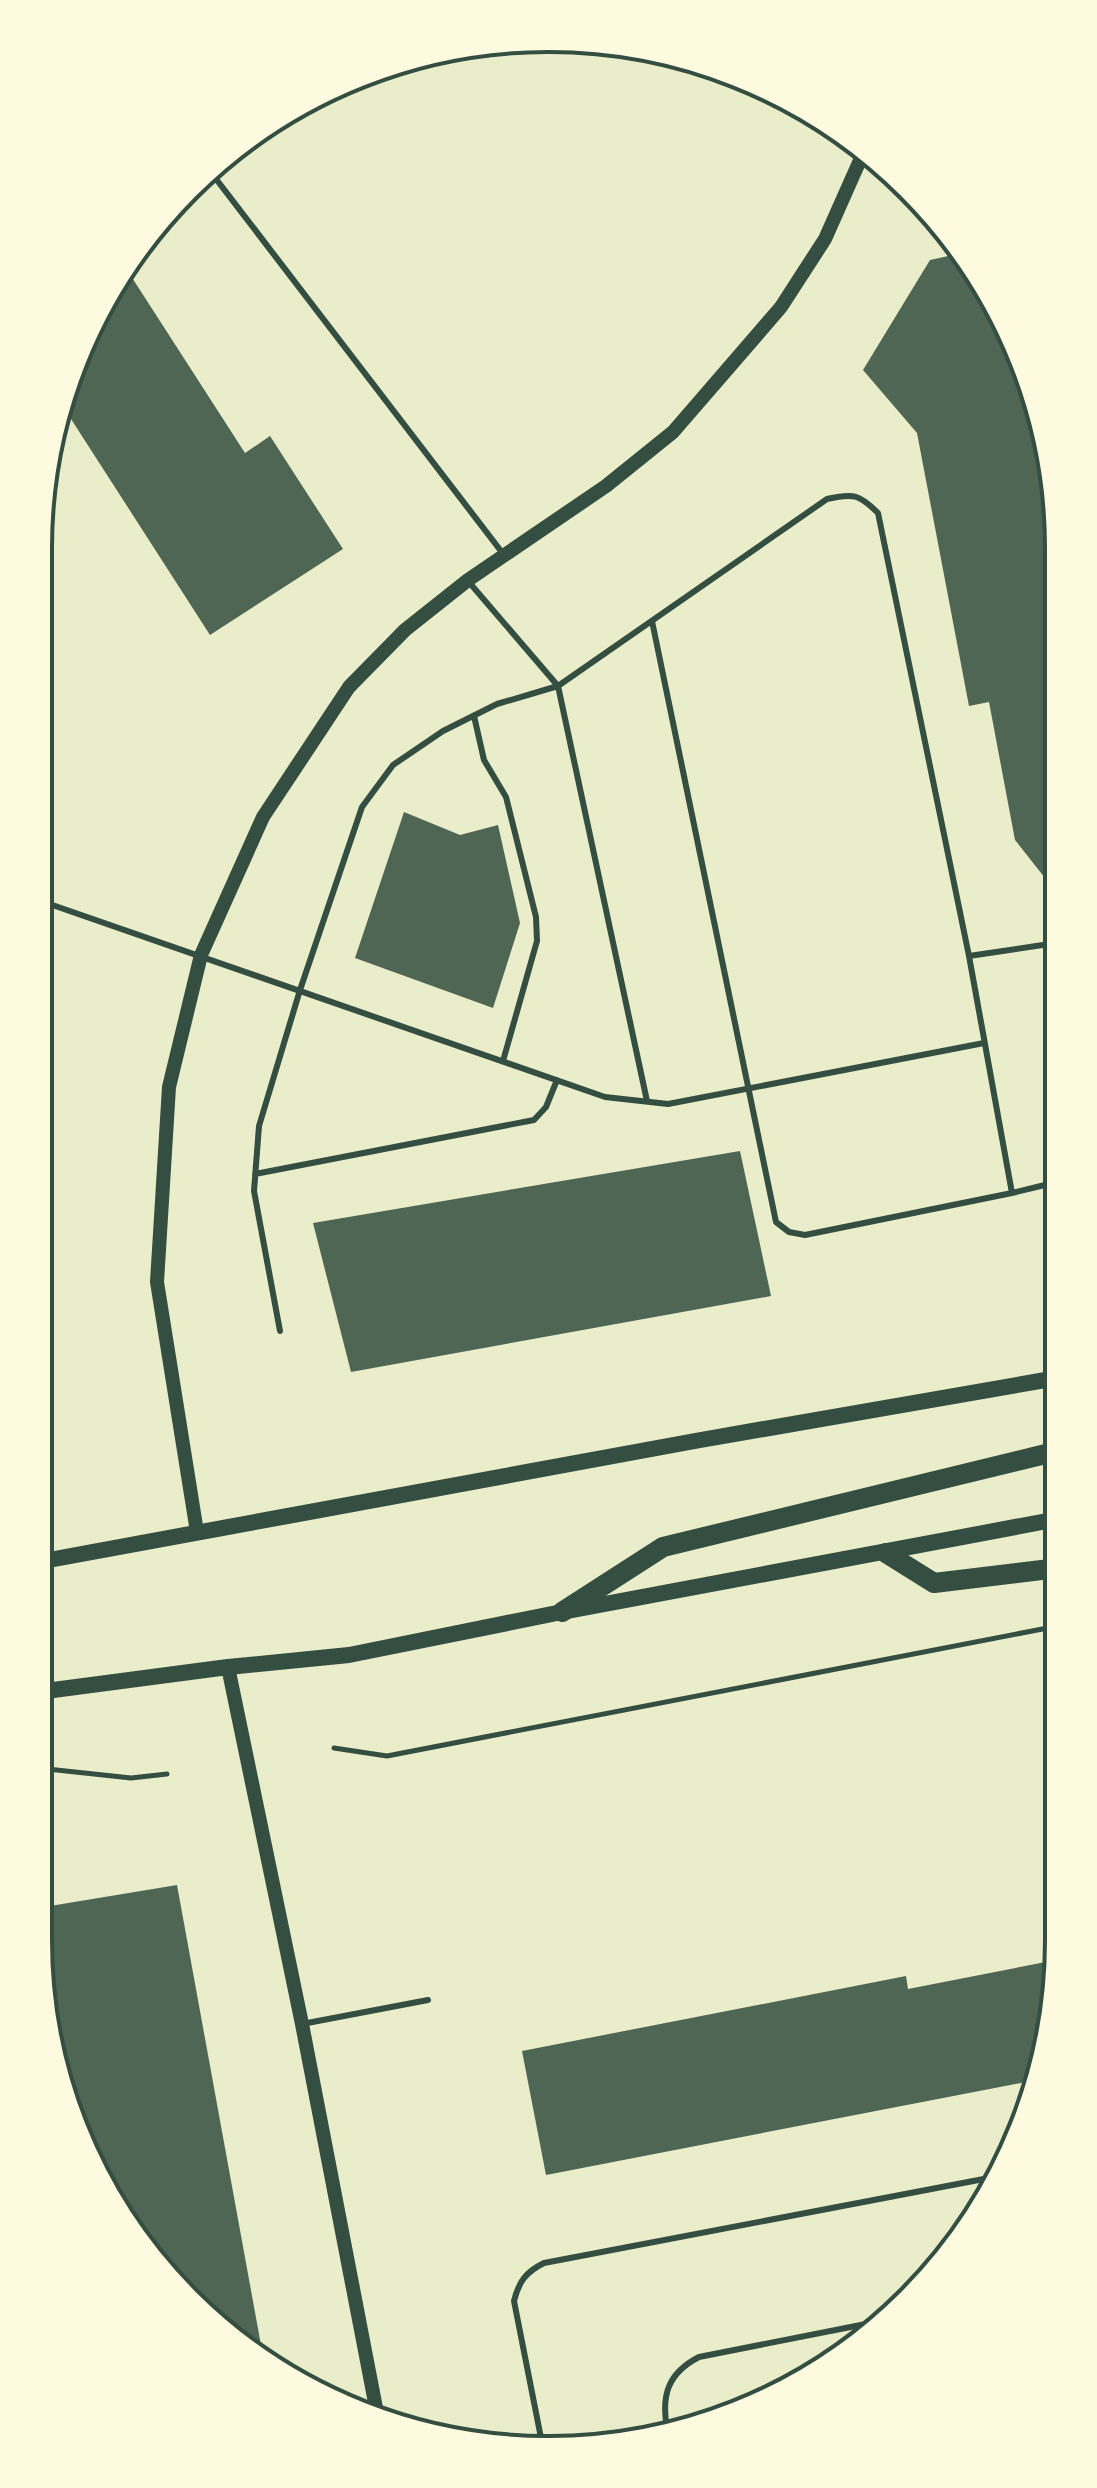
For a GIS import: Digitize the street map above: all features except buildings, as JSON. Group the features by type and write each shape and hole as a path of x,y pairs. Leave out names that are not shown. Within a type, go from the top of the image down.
{"main road":[{"path":"52,1559 710,1438 1045,1380"},
{"path":"562,1612 663,1547 1045,1454"},
{"path":"52,1690 349,1655 1045,1522"},
{"path":"886,1553 934,1583 1045,1570"}],"street":[{"path":"197,1532 157,1282 169,1087 201,955 263,817 349,687 405,630 468,580 606,486 673,432 781,307 825,239 859,162"},
{"path":"228,1667 302,2024 375,2405"}],"lane":[{"path":"216,179 504,555"},
{"path":"280,1331 254,1191 259,1126 300,990 362,807 393,765 443,731 497,704 558,686 827,499 848,494 864,499 878,513 969,956 1012,1193"},
{"path":"468,580 558,686 647,1101"},
{"path":"652,621 776,1222 789,1232 805,1235 1045,1185"},
{"path":"474,716 484,760 506,797 536,917 537,941 503,1061"},
{"path":"52,905 605,1097 668,1104 984,1043"},
{"path":"969,956 1045,945"},
{"path":"255,1174 534,1120 546,1107 557,1080"},
{"path":"302,2024 428,2000"},
{"path":"541,2436 514,2301 518,2285 528,2271 544,2263 983,2179"},
{"path":"666,2421 663,2408 675,2375 699,2357 861,2325"}],"path":[{"path":"334,1748 387,1756 1045,1629"},
{"path":"52,1770 131,1778 167,1774"}]}
